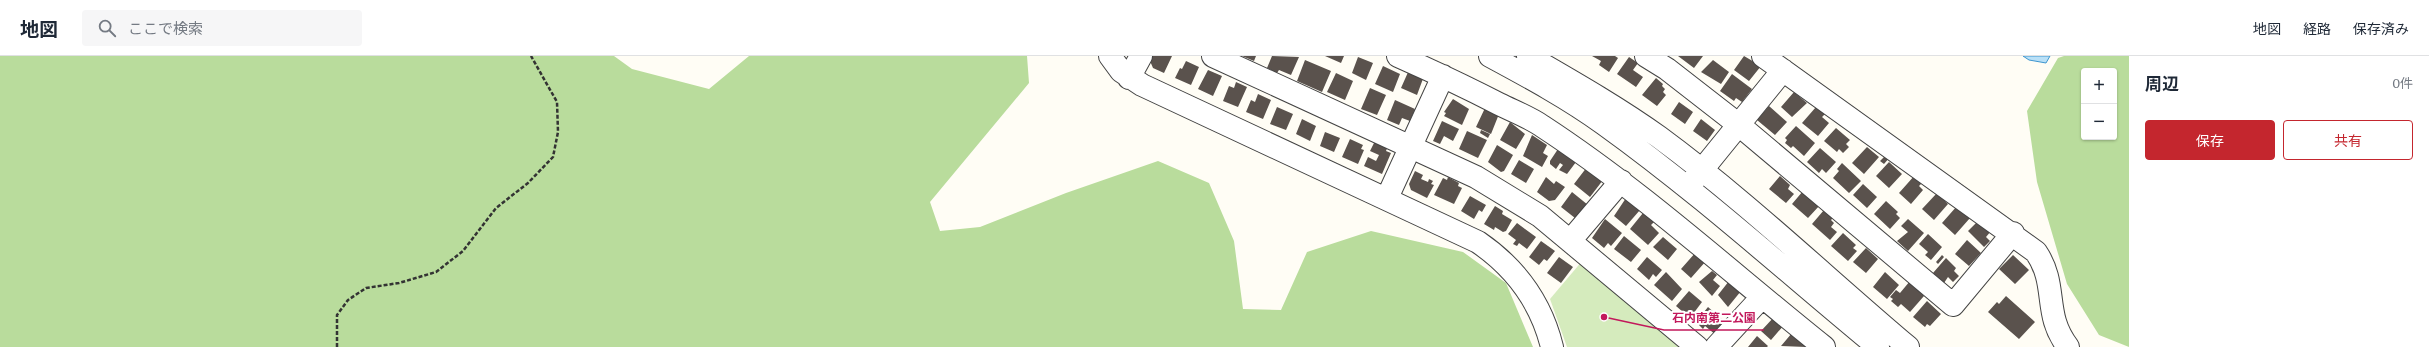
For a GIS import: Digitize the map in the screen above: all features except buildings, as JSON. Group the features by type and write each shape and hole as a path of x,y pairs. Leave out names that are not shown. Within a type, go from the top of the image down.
{"street":[{"path":"1110,56 1129,78 1460,232 1495,254 1524,284 1535,301 1552,347"},
{"path":"1129,78 1141,56"},
{"path":"1213,56 1476,177 1540,216 1697,347"},
{"path":"1398,56 1443,76 1541,125 1621,181 1694,238 1762,297 1824,347"},
{"path":"1490,56 1559,95 1597,120 1688,188 1878,347"},
{"path":"1528,56 1616,107 1702,170 1908,347"},
{"path":"1646,56 1667,69 1739,125 1953,305 2013,233"},
{"path":"1763,56 2013,233 2036,252 2044,263 2049,276 2052,316 2058,332 2068,347"},
{"path":"1688,188 1783,70"},
{"path":"1387,198 1443,76"},
{"path":"1570,241 1621,181"},
{"path":"1716,347 1762,297"}],"path":[{"path":"337,347 337,315 348,300 366,288 400,283 436,272 463,251 496,208 528,183 553,157 558,132 558,102 531,56"}],"green space":[{"path":"0,56 614,56 632,69 709,89 749,56 1027,56 1029,83 930,202 940,231 980,227 1066,193 1158,161 1209,183 1234,241 1243,309 1281,310 1307,252 1371,231 1463,252 1506,283 1533,347 0,347"},
{"path":"2064,56 2129,56 2129,347 2099,335 2067,284 2037,182 2027,111 2058,58"},
{"path":"1583,260 1687,347 1567,347 1550,299"}],"water":[{"path":"2023,56 2050,56 2046,63 2029,60"}],"place":[{"name":"石内南第二公園","path":"1604,317"}]}
